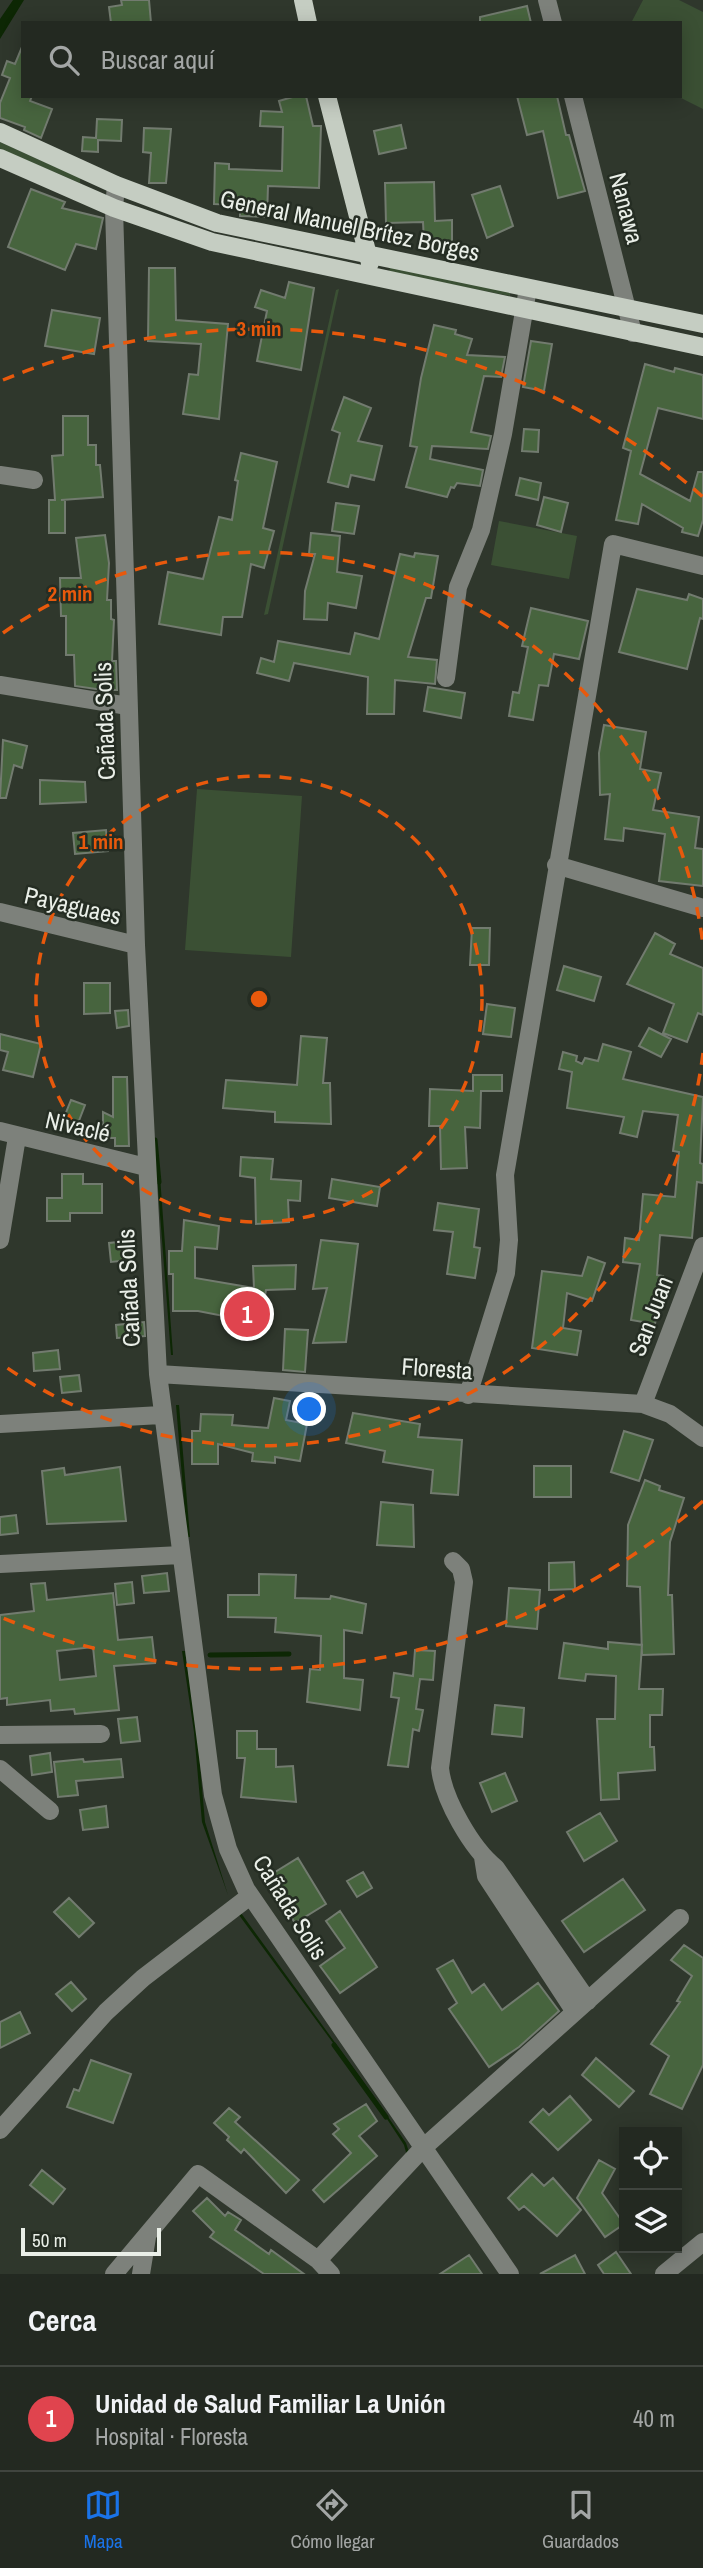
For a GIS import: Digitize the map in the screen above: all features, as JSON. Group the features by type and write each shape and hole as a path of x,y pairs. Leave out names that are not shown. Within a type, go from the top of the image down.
{"main road":[{"path":"303,0 308,21"},
{"path":"328,98 374,277"},
{"name":"General Manuel Brítez Borges","path":"0,132 116,185 217,223 703,324"},
{"name":"General Manuel Brítez Borges","path":"0,158 114,208 212,242 703,347"}],"street":[{"path":"547,0 552,21"},
{"name":"Nanawa","path":"574,98 633,332"},
{"name":"Cañada Solis","path":"116,185 114,208 136,944 158,1374 161,1415 213,1795 228,1849 250,1896 510,2274"},
{"path":"446,678 458,587 481,530 503,434 528,288"},
{"path":"0,475 34,480"},
{"path":"468,1395 506,1273 509,1240 505,1175 613,544 703,566"},
{"path":"0,685 128,706"},
{"path":"556,865 703,908"},
{"name":"Payaguaes","path":"0,912 136,944"},
{"path":"0,1240 8,1134"},
{"name":"Nivaclé","path":"8,1134 146,1167"},
{"name":"San Juan","path":"643,1404 703,1245"},
{"name":"Floresta","path":"158,1374 643,1404 670,1414 703,1438"},
{"path":"0,1424 161,1415"},
{"path":"0,1564 181,1555"},
{"path":"453,1561 461,1569 464,1583 440,1768 442,1785 483,1857 496,1868 582,2006"},
{"path":"0,1735 101,1734"},
{"path":"0,1769 50,1811"},
{"path":"0,2130 106,2012 143,1978 250,1896"},
{"path":"318,2260 423,2148 680,1918"},
{"path":"114,2274 198,2174 318,2260 331,2274"},
{"path":"141,2274 147,2237"},
{"path":"664,2274 703,2242"}],"shaded area":[{"path":"13,0 24,0 0,39 0,19"},
{"path":"643,0 679,0 703,12 703,109 681,98 682,21 632,21"},
{"path":"0,142 80,178 80,183 0,149"},
{"path":"390,267 510,292 510,296 389,272"},
{"path":"339,289 268,614 264,615 336,290"},
{"path":"499,521 577,536 569,579 491,565"},
{"path":"197,789 302,796 291,957 185,950"},
{"path":"157,1176 160,1176 173,1355 171,1355"},
{"path":"176,1405 179,1405 190,1537 187,1537"},
{"path":"182,1651 185,1651 197,1731 205,1822 228,1895 202,1822 194,1732"},
{"path":"241,1913 373,2095 406,2143 410,2155 407,2156 404,2145 372,2096 239,1915"}],"building":[{"path":"121,0 149,0 151,21 111,21 109,7 122,5"},
{"path":"527,6 531,21 480,21 480,17"},
{"path":"21,49 21,98 31,98 30,101 52,109 41,138 24,130 25,127 0,118 0,103 10,78 2,75 7,61 15,64"},
{"path":"306,98 313,126 321,126 319,188 268,186 267,217 240,216 240,205 214,204 215,163 229,164 229,169 282,171 283,127 260,126 261,111 282,112 279,101"},
{"path":"518,98 557,98 566,135 569,135 585,191 558,198 543,131 527,135"},
{"path":"97,119 122,120 121,141 98,140 98,152 82,151 83,137 96,138"},
{"path":"401,125 406,148 379,154 374,131"},
{"path":"144,128 171,129 166,183 149,183 151,153 143,152"},
{"path":"434,182 435,221 452,220 452,241 424,242 423,222 386,223 385,183"},
{"path":"500,186 513,226 487,238 472,195"},
{"path":"31,189 65,202 62,208 103,218 96,249 76,244 65,270 8,247"},
{"path":"149,268 175,268 176,320 228,324 219,419 183,414 189,374 198,375 201,344 148,341"},
{"path":"289,282 314,288 301,370 257,361 267,311 255,307 261,290 285,298"},
{"path":"52,310 100,318 94,354 45,346"},
{"path":"434,325 456,330 455,334 472,339 467,355 505,357 501,377 484,376 471,432 491,436 488,449 432,446 430,459 483,470 480,486 457,483 454,488 451,487 447,497 406,487 417,447 410,446 421,378"},
{"path":"531,341 552,344 544,391 523,387"},
{"path":"645,364 674,372 675,368 703,375 703,419 658,408 640,474 690,501 698,472 703,472 703,520 698,536 682,532 683,528 642,504 638,524 616,520 631,451 623,448"},
{"path":"344,397 371,408 358,441 382,446 374,480 351,475 348,487 328,482 340,433 332,430"},
{"path":"63,416 88,416 88,445 96,445 96,465 100,465 103,497 61,500 65,500 65,533 49,533 49,500 55,500 52,456 63,455"},
{"path":"524,429 539,430 538,452 522,451"},
{"path":"241,453 277,462 263,528 274,531 264,568 251,564 242,617 223,617 221,635 159,624 168,572 203,579 219,517 232,520 238,481 235,480"},
{"path":"520,478 541,483 538,500 516,495"},
{"path":"544,497 568,503 561,532 537,525"},
{"path":"336,503 359,506 354,534 332,531"},
{"path":"311,533 340,536 337,572 362,576 356,608 328,603 327,620 304,619 305,591 315,554 309,554"},
{"path":"105,535 109,563 107,600 111,600 111,619 114,620 112,661 116,661 117,690 75,686 74,655 66,655 66,616 61,616 60,578 81,578 76,538"},
{"path":"415,553 438,556 431,598 426,598 408,657 437,660 435,684 395,680 394,714 367,714 368,677 294,663 289,681 257,673 261,658 274,662 278,641 350,654 355,633 379,639 400,554 414,557"},
{"path":"637,589 687,600 689,594 703,599 703,619 700,618 687,669 619,652"},
{"path":"531,608 588,621 579,659 554,654 548,686 539,685 533,720 509,716 513,692 519,693 528,647 522,646"},
{"path":"428,687 465,693 461,718 424,711"},
{"path":"604,725 646,732 640,769 661,773 653,810 699,817 695,848 703,849 703,886 659,881 665,834 624,828 623,841 605,839 610,794 600,795 599,753"},
{"path":"3,740 27,746 22,768 14,765 6,798 0,798"},
{"path":"40,780 85,782 86,802 40,804"},
{"path":"106,830 108,851 75,854 73,833"},
{"path":"472,928 490,928 489,965 470,965"},
{"path":"655,933 675,944 670,954 703,968 703,1015 698,1013 687,1042 663,1033 674,1004 627,984"},
{"path":"564,966 601,977 594,1001 557,990"},
{"path":"84,983 110,983 110,1013 84,1014"},
{"path":"487,1004 515,1008 511,1037 483,1034"},
{"path":"128,1010 129,1026 117,1028 115,1011"},
{"path":"649,1028 671,1039 661,1057 639,1046"},
{"path":"0,1034 41,1044 33,1077 3,1070 8,1052 0,1050"},
{"path":"301,1036 327,1038 323,1083 330,1083 331,1124 275,1122 275,1112 223,1108 226,1080 297,1085"},
{"path":"603,1044 631,1052 623,1079 703,1097 700,1163 703,1164 703,1183 697,1182 692,1238 660,1235 657,1275 663,1276 655,1324 631,1320 640,1264 623,1262 625,1238 639,1240 643,1194 675,1197 679,1152 673,1151 678,1115 643,1111 637,1137 620,1133 624,1117 567,1108 572,1072 559,1069 563,1052 577,1056 576,1061 582,1064 585,1058 598,1061"},
{"path":"473,1075 502,1075 502,1091 481,1091 480,1128 465,1127 467,1168 441,1169 440,1126 429,1126 430,1089 473,1091"},
{"path":"113,1077 127,1077 129,1146 115,1146 115,1138 103,1138 103,1112 113,1117"},
{"path":"71,1100 85,1105 75,1131 61,1125"},
{"path":"241,1157 273,1159 271,1179 301,1181 300,1201 288,1200 289,1222 256,1224 255,1178 240,1176"},
{"path":"62,1174 83,1174 83,1184 102,1184 102,1213 70,1213 70,1221 47,1221 47,1198 62,1198"},
{"path":"332,1179 380,1187 377,1206 329,1198"},
{"path":"438,1203 479,1209 474,1247 480,1248 475,1278 447,1274 453,1232 434,1230"},
{"path":"184,1220 219,1226 217,1249 195,1247 195,1278 254,1288 253,1266 296,1265 295,1289 266,1290 260,1323 198,1311 173,1311 173,1274 169,1274 169,1251 182,1251"},
{"path":"321,1240 358,1244 346,1342 313,1343 327,1288 313,1289"},
{"path":"127,1241 129,1260 111,1262 109,1243"},
{"path":"588,1257 605,1263 592,1301 567,1293 563,1328 581,1331 577,1355 532,1348 542,1271 582,1276"},
{"path":"144,1322 145,1336 117,1338 116,1325"},
{"path":"285,1329 308,1330 305,1372 283,1370"},
{"path":"58,1350 60,1369 34,1371 33,1353"},
{"path":"79,1375 81,1391 62,1393 60,1377"},
{"path":"274,1398 290,1401 286,1420 307,1424 300,1461 275,1457 275,1463 252,1461 253,1453 218,1444 218,1464 192,1464 192,1431 200,1431 201,1414 233,1415 232,1425 268,1428"},
{"path":"353,1413 420,1424 418,1437 462,1440 458,1495 431,1493 433,1470 383,1462 385,1451 346,1443"},
{"path":"624,1431 653,1440 639,1481 611,1472"},
{"path":"534,1466 571,1466 571,1497 534,1497"},
{"path":"120,1467 126,1521 47,1524 42,1471 64,1468 65,1475"},
{"path":"645,1480 660,1486 659,1490 684,1498 670,1542 668,1595 672,1595 674,1654 642,1655 640,1587 627,1586 628,1525"},
{"path":"381,1502 413,1505 414,1547 377,1545"},
{"path":"16,1515 18,1533 0,1535 0,1517"},
{"path":"574,1562 575,1589 549,1590 549,1563"},
{"path":"167,1573 169,1591 144,1593 142,1576"},
{"path":"259,1574 296,1575 295,1598 330,1599 331,1596 366,1604 362,1633 344,1630 344,1678 363,1680 360,1710 307,1702 310,1669 320,1670 321,1636 275,1632 276,1618 228,1617 228,1595 259,1595"},
{"path":"132,1582 134,1603 117,1605 115,1584"},
{"path":"45,1583 47,1600 113,1593 118,1640 152,1637 155,1663 114,1666 119,1710 75,1714 74,1709 51,1711 50,1700 7,1705 7,1698 0,1699 0,1615 34,1611 31,1584","holes":["93,1647 96,1676 60,1680 57,1651"]},
{"path":"509,1588 540,1590 537,1629 506,1626"},
{"path":"608,1642 642,1645 639,1689 663,1689 662,1715 650,1715 650,1747 654,1747 655,1770 618,1773 619,1799 601,1800 597,1719 615,1719 616,1676 586,1674 585,1681 559,1678 564,1643 608,1649"},
{"path":"415,1650 435,1651 433,1680 420,1679 416,1709 423,1710 419,1731 413,1729 408,1767 388,1765 399,1698 391,1697 394,1673 413,1676"},
{"path":"495,1705 524,1708 522,1737 492,1734"},
{"path":"137,1717 140,1741 121,1743 118,1719"},
{"path":"237,1731 257,1731 257,1749 276,1749 276,1767 293,1766 296,1802 241,1797 245,1758 237,1758"},
{"path":"50,1753 52,1772 32,1775 30,1756"},
{"path":"83,1759 84,1762 121,1759 123,1777 76,1781 78,1795 58,1797 54,1762"},
{"path":"505,1773 517,1801 492,1812 480,1783"},
{"path":"106,1806 108,1827 83,1830 80,1810"},
{"path":"600,1813 617,1841 584,1861 567,1832"},
{"path":"298,1858 326,1904 295,1923 267,1877"},
{"path":"363,1872 372,1888 357,1897 347,1881"},
{"path":"623,1879 645,1910 584,1952 562,1921"},
{"path":"69,1898 94,1923 79,1937 54,1912"},
{"path":"340,1911 377,1967 340,1993 320,1966 345,1948 326,1921"},
{"path":"684,1945 703,1958 703,2065 682,2109 650,2094 669,2056 651,2044 680,2002 677,2001 692,1976 671,1960"},
{"path":"453,1960 472,1993 484,1984 502,2010 538,1983 559,2011 519,2047 489,2067 449,2009 457,2003 437,1969"},
{"path":"71,1982 86,1999 72,2011 56,1994"},
{"path":"20,2012 30,2033 0,2048 0,2022"},
{"path":"596,2058 634,2091 619,2107 582,2075"},
{"path":"91,2060 131,2074 113,2123 67,2107 74,2089 79,2091"},
{"path":"570,2096 591,2120 558,2150 530,2122 543,2109 549,2115"},
{"path":"366,2104 377,2121 359,2136 377,2156 324,2202 313,2190 351,2153 333,2134 339,2129 334,2124"},
{"path":"229,2108 240,2117 235,2122 299,2180 286,2193 244,2149 241,2153 227,2140 229,2137 214,2123"},
{"path":"599,2160 615,2169 602,2193 619,2217 619,2227 605,2237 577,2198"},
{"path":"42,2170 65,2189 53,2204 30,2185"},
{"path":"532,2174 544,2186 553,2178 581,2210 557,2236 524,2206 519,2210 508,2198"},
{"path":"207,2198 225,2216 228,2212 241,2220 235,2230 269,2254 271,2250 304,2274 264,2274 210,2237 214,2232 193,2211"},
{"path":"616,2252 631,2274 604,2274 598,2265"},
{"path":"469,2255 482,2274 440,2274"},
{"path":"575,2255 585,2274 540,2274"}],"waterway":[{"path":"155,1140 159,1182"},
{"path":"210,1655 289,1654"},
{"path":"334,2045 386,2117"}],"place":[{"name":"Unidad de Salud Familiar La Unión","path":"247,1314"}]}
